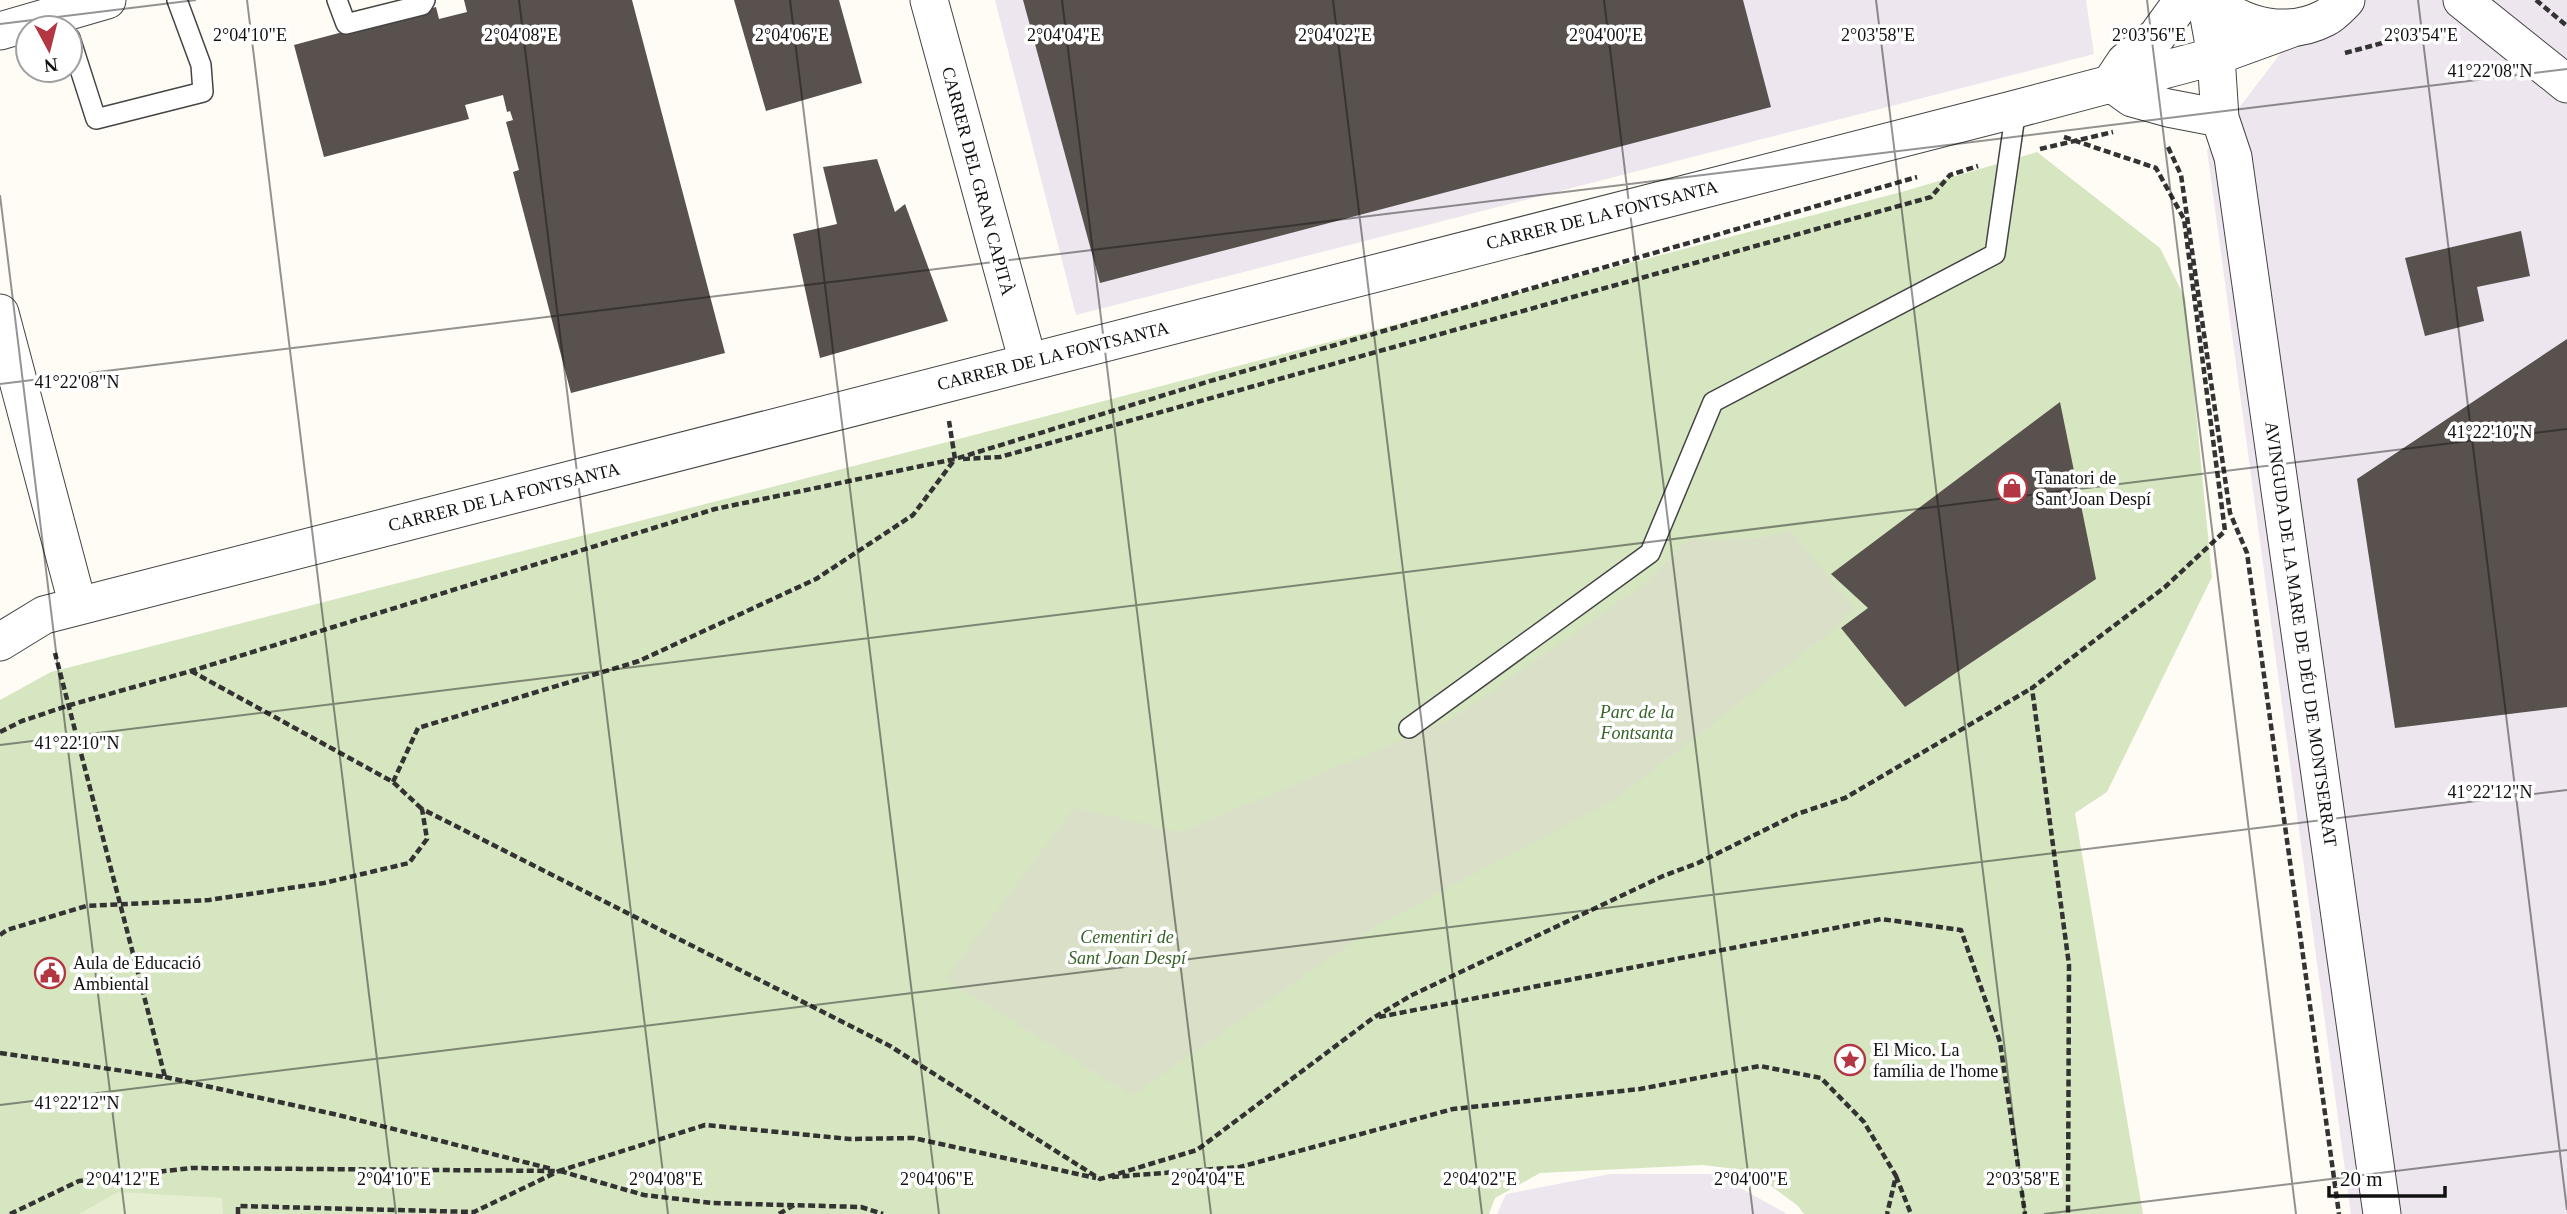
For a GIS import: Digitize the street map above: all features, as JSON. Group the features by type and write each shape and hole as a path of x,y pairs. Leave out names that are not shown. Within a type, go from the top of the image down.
{"street":[{"path":"84,15 107,0"},
{"name":"CARRER DEL GRAN CAPITÀ","path":"929,0 1028,362"},
{"path":"2183,0 2157,37 2125,62 2111,83 2132,98 2220,118"},
{"path":"2206,0 2216,56"},
{"path":"2213,0 2253,25 2290,29"},
{"name":"CARRER DE LA FONTSANTA","path":"0,642 61,611 2016,109 2216,56 2336,9 2374,0"},
{"path":"2453,10 2567,84"},
{"name":"AVINGUDA DE LA MARE DE DÉU DE MONTSERRAT","path":"2216,56 2220,118 2234,157 2382,1214"},
{"path":"0,313 61,611"}],"lane":[{"path":"84,82 96,119 203,92 201,65 177,0"},
{"path":"337,0 346,24 422,5 425,0"},
{"path":"1409,727 1650,553 1713,402 1995,254 2016,109"}],"path":[{"path":"2536,0 2567,26"},
{"path":"2345,53 2437,29 2453,10"},
{"path":"2168,146 2220,118"},
{"path":"2035,150 2124,130"},
{"path":"191,671 393,782 422,809 890,1046 1100,1179 1197,1150 1374,1018 1425,988 1663,876 1698,863 1797,814 1845,798 2032,688 2165,587 2225,531 2184,219 2156,168 2065,137 2040,142"},
{"path":"2157,140 2168,146 2182,175 2230,513 2246,553 2339,1214"},
{"path":"955,459 1000,457 1931,197 1950,175 1986,163"},
{"path":"0,733 22,721 70,705 191,671 715,509 955,459 1206,382 1927,174"},
{"path":"393,782 418,728 639,661 817,579 913,515 955,459"},
{"path":"61,611 70,705 165,1077"},
{"path":"2032,688 2070,965 2068,1214"},
{"path":"0,935 7,930 86,906 209,900 324,883 409,863 427,839 422,809"},
{"path":"1374,1018 1881,919 1961,930 2000,1042 2025,1214"},
{"path":"0,1053 165,1077 338,1115 645,1195 712,1203 861,1207 883,1214"},
{"path":"238,1214 239,1206 474,1212 559,1171 705,1125 850,1139 914,1138 1100,1179 1240,1167 1453,1109 1640,1090 1760,1066 1821,1078 1864,1122 1896,1176 1911,1214"},
{"path":"10,1214 79,1181 191,1168 559,1171"},
{"path":"1887,1214 1896,1176"},
{"path":"779,1214 795,1205"}],"shaded area":[{"path":"995,0 2086,0 2094,54 1076,315"},
{"path":"2321,0 2567,0 2567,1214 2351,1214 2207,150"},
{"path":"1610,1174 1715,1174 1787,1214 1497,1214 1506,1194"}],"green space":[{"name":"Parc de la Fontsanta","path":"2037,152 2160,248 2185,298 2212,577 2107,792 2075,813 2143,1214 1804,1214 1798,1206 1751,1171 1703,1165 1540,1173 1495,1198 1489,1214 0,1214 0,700 51,672 951,441 1905,191"},
{"name":"Cementiri de Sant Joan Despí","path":"1791,530 1855,609 1828,634 1615,800 1376,926 1132,1096 945,979 1074,807 1180,832 1453,718 1647,582 1688,540 1761,538"},
{"path":"118,1192 222,1198 223,1214 79,1214"}],"building":[{"path":"464,0 632,0 725,353 571,393 513,172 519,170 506,122 513,120 510,111 507,112 503,95 465,105 469,119 324,157 294,45 436,7 439,19 467,12"},
{"path":"734,0 839,0 862,83 766,111"},
{"path":"1023,0 1743,0 1771,107 1100,283"},
{"path":"877,159 895,212 905,204 948,321 820,358 793,234 837,224 823,167"},
{"path":"2521,231 2530,276 2477,287 2484,321 2425,336 2405,258"},
{"path":"2567,339 2567,707 2395,728 2357,479"},
{"name":"Tanatori de Sant Joan Despí","path":"2060,402 2096,579 1905,707 1841,628 1868,608 1831,574"}],"place":[{"name":"Tanatori de Sant Joan Despí","path":"2012,488"},
{"name":"Aula de Educació Ambiental","path":"50,973"},
{"name":"El Mico. La família de l'home","path":"1850,1060"}]}
